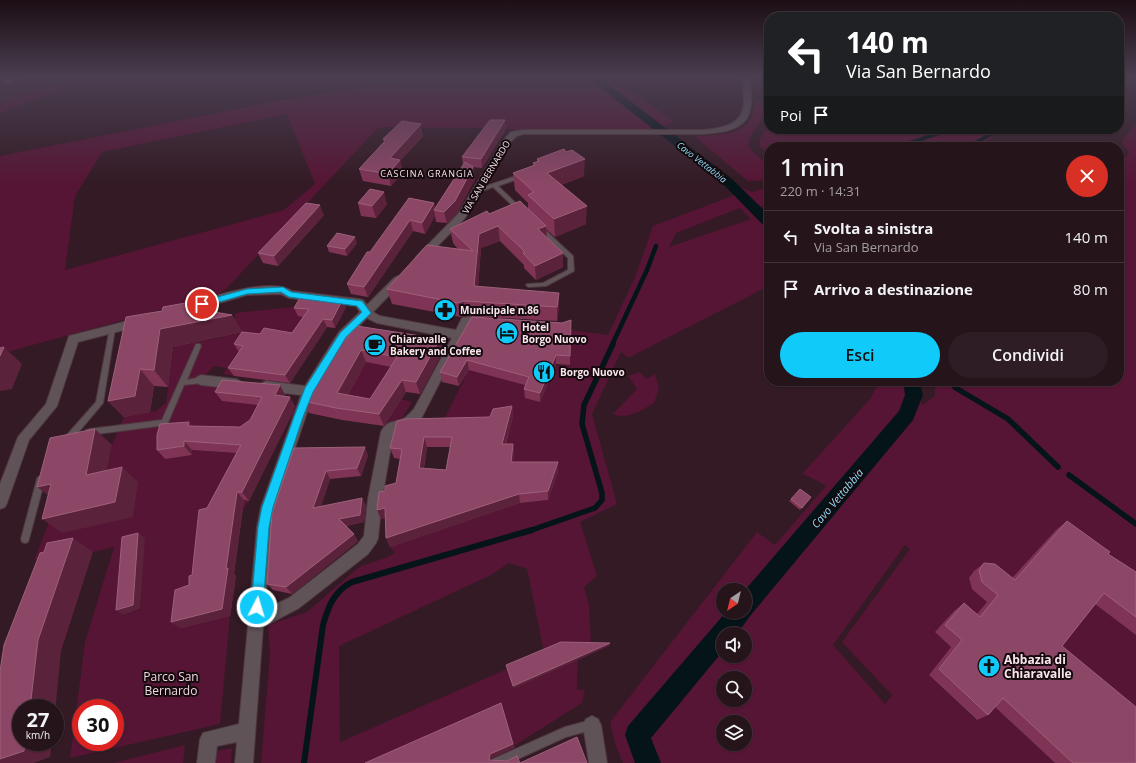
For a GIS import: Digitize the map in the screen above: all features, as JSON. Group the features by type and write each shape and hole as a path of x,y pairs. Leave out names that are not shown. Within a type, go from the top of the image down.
{"street":[{"name":"VIA SAN BERNARDO","path":"414,265 458,221 506,142 514,134 523,132 718,131 731,127 746,113"},
{"path":"244,763 264,527 268,507 308,391 343,335 403,276"},
{"path":"164,315 247,291 283,290 289,294 359,303 367,313 377,319 460,335"},
{"path":"0,503 24,437 51,406 73,339 150,319"},
{"path":"408,423 418,413 466,321 493,323"},
{"path":"201,380 308,391"},
{"path":"256,622 294,603 364,549 371,538 375,499 387,432 396,426 408,423 424,423"},
{"path":"592,725 598,763"},
{"path":"206,763 209,739 246,731"}],"lane":[{"path":"477,191 531,173"},
{"path":"494,186 525,214"},
{"path":"529,285 544,285 571,271 571,257 534,223"},
{"path":"63,444 74,434 99,403 112,329"},
{"path":"74,434 164,423 198,346"},
{"path":"182,382 201,380"},
{"path":"25,539 43,473"},
{"path":"497,763 565,732 592,725"}],"green space":[{"path":"219,113 661,113 674,122 651,131 523,131 503,128 379,127 226,289 218,294 0,354 0,156","holes":["287,114 315,184 284,210 65,270 75,196 102,152"]},
{"path":"753,113 764,113 764,116 750,137 748,145 753,152 762,160 764,159 764,180 748,181 694,136 734,132 742,128"},
{"path":"1136,124 1136,590 1004,587 987,602 970,624 954,611 936,632 951,647 929,675 976,720 990,702 1055,763 623,763 615,744 610,722 716,585 716,619 752,619 752,583 718,583 757,532 775,545 826,486 802,474 870,399 877,386 920,386 922,405 935,396 935,386 1124,386 1124,159 1129,153 1124,146 1124,142 1122,142 1124,138","holes":["905,545 910,549 842,642 892,695 885,704 833,645"]},
{"path":"764,133 764,134 997,134 984,142 764,142 764,150 759,145 760,139"},
{"path":"740,187 752,192 764,188 764,205 760,207 764,211 764,289 628,358 621,352 592,414 617,504 580,522 597,576 584,587 589,604 591,646 578,646 577,690 585,690 582,703 514,746 502,709 378,763 261,763 270,654 268,625 307,612 359,567 395,553 390,547 520,503 548,500 444,419 469,370 570,365 571,330 608,335 635,277 653,226 732,196","holes":["740,208 751,219 669,247 676,233","509,563 527,569 544,652 514,689 507,669 340,742 339,646 491,575"]},
{"name":"Parco San Bernardo","path":"304,306 319,318 271,380 261,381 266,372 234,376 223,374 227,368 214,366 198,383 230,386 268,407 256,430 168,433 192,455 192,450 247,454 224,498 249,501 242,511 181,628 230,616 220,724 124,746 124,699 78,699 85,642 114,547 93,552 47,557 34,560 57,502 103,490 112,445 124,417 156,411 166,403 174,343 181,345 223,337 223,333 234,330 235,313","holes":["144,538 140,610 123,615"]},
{"path":"366,362 401,369 406,392 401,399 343,404"},
{"path":"640,372 646,379 655,374 659,388 654,403 629,415 619,416 613,414 637,389 628,376"},
{"path":"401,399 412,402 402,418 385,426"},
{"path":"1091,600 1136,635 1136,722 1049,653"},
{"path":"72,743 72,751 101,751 70,758"},
{"path":"185,745 183,763 114,763"},
{"path":"232,748 231,763 215,763 217,751"}],"building":[{"path":"490,120 505,120 481,159 462,157"},
{"path":"402,121 421,124 390,158 400,160 388,174 359,169 386,140 383,139"},
{"path":"564,149 566,152 572,150 585,159 547,173 587,206 554,219 528,195 534,192 513,173 535,165 533,163 539,161 537,159"},
{"path":"465,162 473,167 455,201 444,212 434,210"},
{"path":"370,189 384,192 372,206 358,203"},
{"path":"409,198 434,203 422,223 410,220 364,287 347,284 367,252 370,252"},
{"path":"520,201 546,226 538,229 563,253 535,266 523,253 525,252 498,226 479,234 474,286 559,293 557,307 464,301 458,303 387,289 427,245 473,251 450,229 487,211 489,214"},
{"path":"306,203 320,205 274,256 258,253"},
{"path":"337,233 355,237 345,249 327,246"},
{"path":"302,294 343,299 332,320 323,319 285,375 228,368 243,346 234,344 242,332 260,334 264,328 292,333 309,309 294,308"},
{"path":"191,302 190,308 232,315 160,329 154,370 140,369 135,396 108,401 126,317 162,311 163,307"},
{"path":"472,317 562,323 571,320 570,356 556,355 540,393 524,389 529,377 467,360 457,377 440,372"},
{"path":"357,326 440,339 416,382 402,380 379,414 336,408 303,401 334,349 336,350","holes":["361,350 397,357 370,399 337,393"]},
{"path":"4,347 0,356 0,348"},
{"path":"222,380 280,385 275,395 290,397 242,492 237,492 222,609 171,622 175,590 189,585 189,576 192,575 199,510 207,508 241,445 184,441 184,446 157,450 157,435 160,424 189,422 188,426 240,427 250,420 262,397 215,392"},
{"path":"512,406 502,444 513,444 511,462 558,462 548,491 519,494 386,538 385,508 377,510 379,492 385,491 385,486 396,483 402,449 390,448 397,421 405,419 490,417 493,409","holes":["424,437 452,437 446,470 419,468"]},
{"path":"95,429 86,475 122,467 115,502 42,519 51,484 37,487 50,438"},
{"path":"365,447 357,468 326,471 313,508 362,498 360,515 339,519 354,534 286,587 267,584 272,513 294,448"},
{"path":"800,489 811,497 802,508 791,499"},
{"path":"1067,521 1110,552 1108,554 1136,572 1136,617 1104,593 1062,646 1136,707 1136,763 1073,763 1003,698 988,715 939,669 962,640 945,625 964,603 980,617 998,595 982,582 979,570 984,563 995,564 1015,580"},
{"path":"138,533 133,605 116,610 122,537"},
{"path":"73,538 38,640 31,699 12,699 12,751 24,751 0,759 0,671 4,645 40,553 44,552 47,543"},
{"path":"561,642 610,643 513,686 506,665"},
{"path":"501,703 513,744 490,754 489,760 507,761 517,756 520,763 365,763"},
{"path":"577,737 587,763 520,763"}],"waterway":[{"name":"Cavo Vettabbia","path":"639,113 727,181 764,218"},
{"path":"912,142 937,134"},
{"path":"976,142 992,134"},
{"path":"612,345 647,270 656,246"},
{"path":"531,530 595,508 602,500 602,493 582,424 584,405 613,344"},
{"name":"Cavo Vettabbia","path":"752,599 907,415 914,395 912,386"},
{"path":"954,386 1008,419 1058,467"},
{"path":"1069,475 1136,524"},
{"path":"304,763 323,625 327,612 336,595 352,582 531,530"},
{"name":"Cavo Vettabbia","path":"648,763 637,735 735,619"}],"place":[{"name":"Municipale n.86","path":"445,310"},
{"name":"Hotel Borgo Nuovo","path":"507,333"},
{"name":"Chiaravalle Bakery and Coffee","path":"375,345"},
{"name":"Borgo Nuovo","path":"544,372"},
{"name":"Abbazia di Chiaravalle","path":"989,666"}],"district":[{"name":"CASCINA GRANGIA","path":"427,173"}],"route":[{"path":"202,304 247,291 283,290 289,294 359,303 367,313 343,335 308,391 298,417 268,507 264,527 257,607"}]}
